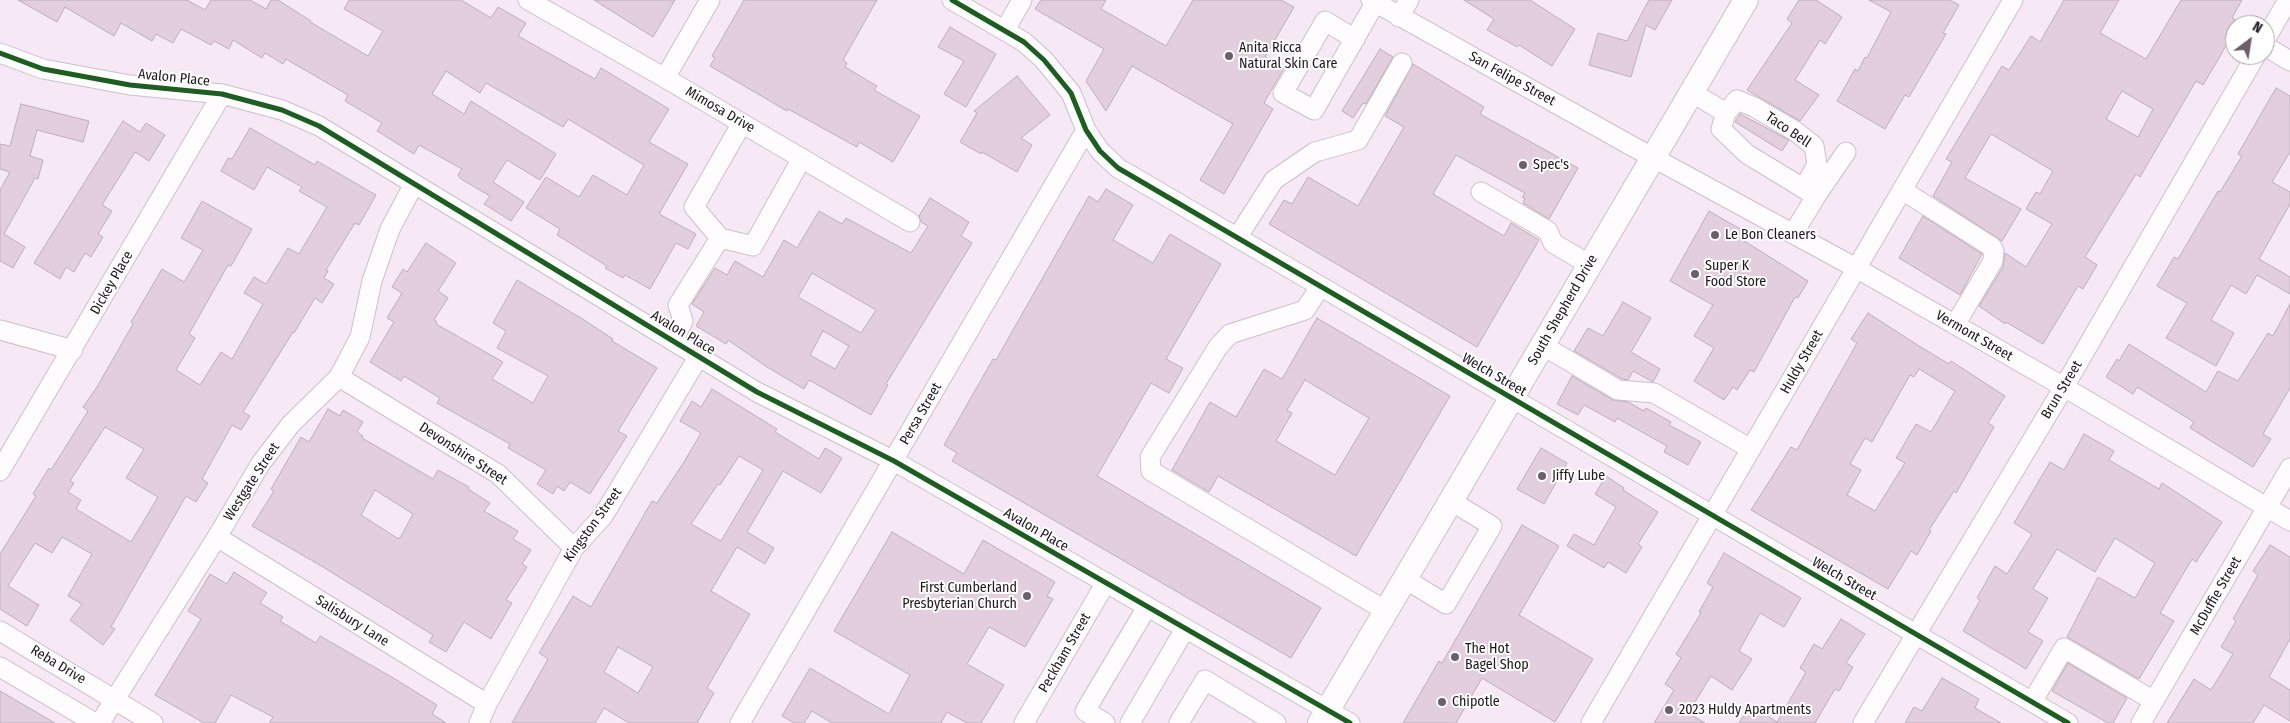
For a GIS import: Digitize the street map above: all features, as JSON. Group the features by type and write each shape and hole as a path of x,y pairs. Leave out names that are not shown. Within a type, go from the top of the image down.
{"main road":[{"name":"South Shepherd Drive","path":"1324,717 1746,0"}],"street":[{"name":"Mimosa Drive","path":"528,0 910,222"},
{"path":"665,78 710,0"},
{"name":"Welch Street","path":"952,0 1024,42 1044,60 1071,93 1086,130 1100,151 1118,168 2068,723"},
{"path":"1005,30 1022,0"},
{"path":"1400,16 1409,0"},
{"name":"Huldy Street","path":"1591,723 2013,0"},
{"path":"2275,23 2288,0"},
{"path":"1354,39 1373,1"},
{"name":"San Felipe Street","path":"1373,1 1653,158"},
{"path":"2275,52 2290,61"},
{"name":"Avalon Place","path":"0,54 43,69 130,85 222,94 282,110 319,126 757,392 894,461 1185,629 1324,717 1350,723"},
{"path":"1237,238 1274,180 1315,152 1358,140 1402,63"},
{"name":"Brun Street","path":"1863,723 2064,387 2250,65"},
{"path":"1691,92 1726,113 1722,129 1747,154 1810,192"},
{"name":"Dickey Place","path":"0,471 73,350 222,94"},
{"name":"Taco Bell","path":"1726,113 1737,100 1754,107 1795,131 1814,146 1817,164 1810,192"},
{"path":"742,123 694,207 720,238 753,246 802,158"},
{"name":"Persa Street","path":"740,723 1086,130"},
{"path":"1793,234 1810,192 1846,152"},
{"name":"Vermont Street","path":"1653,158 1856,268 2064,387 2290,521"},
{"name":"Westgate Street","path":"100,723 217,537 261,463 291,424 339,377 360,337 372,281 390,229 414,184"},
{"path":"1902,190 1992,246 1994,251 1993,261 1955,325"},
{"path":"1480,192 1548,231 1553,243 1590,265"},
{"path":"673,341 684,321 678,305 720,238"},
{"path":"1320,287 1305,310 1250,326 1230,334 1218,346 1150,457 1151,471 1386,611"},
{"path":"0,330 73,350"},
{"path":"1542,346 1618,390 1654,393 1751,449"},
{"name":"Kingston Street","path":"479,723 487,704 574,548 603,516 699,356"},
{"name":"Devonshire Street","path":"339,377 498,474 574,548"},
{"name":"McDuffie Street","path":"2141,723 2290,468"},
{"path":"1405,579 1446,604 1492,526 1451,501"},
{"name":"Salisbury Lane","path":"217,537 487,704"},
{"name":"Peckham Street","path":"1024,723 1106,584"},
{"path":"1105,723 1085,711 1146,607"},
{"path":"1130,723 1185,629"},
{"name":"Reba Drive","path":"0,631 153,723"},
{"path":"2032,702 2064,648 2154,701"},
{"path":"0,667 95,723"},
{"path":"1179,723 1205,680 1276,723"}],"building":[{"path":"18,0 187,0 205,10 211,0 250,0 266,9 271,0 278,0 310,22 368,56 383,31 344,9 349,0 461,0 491,18 498,7 526,23 518,36 595,79 601,68 669,109 649,142 688,164 659,214 696,234 688,249 676,243 650,289 625,275 623,278 605,268 607,266 557,235 560,229 526,208 546,177 579,197 593,175 627,195 644,165 568,119 563,127 486,83 480,93 446,71 432,94 464,114 471,101 556,154 540,180 507,160 493,182 524,202 511,221 484,204 490,196 461,179 458,175 462,169 419,145 414,154 377,131 382,123 345,101 348,95 286,59 283,64 265,53 262,58 233,40 229,49 214,41 211,45 181,29 173,43 156,34 152,41 121,23 114,36 65,7 57,22"},
{"path":"594,0 675,0 653,37"},
{"path":"744,0 877,0 843,60 847,63 845,67 877,86 874,90 920,116 893,162 859,142 857,147 788,109 787,111 710,66 715,58 712,56"},
{"path":"1041,0 1106,0 1101,9 1166,46 1193,0 1281,0 1294,7 1265,57 1284,68 1264,103 1273,109 1224,194 1200,180 1233,124 1132,66 1106,111 1086,81 1104,49 1035,9"},
{"path":"1464,0 1530,0 1575,29 1552,66 1519,45 1517,47 1487,30 1494,19"},
{"path":"1649,0 1672,0 1655,30 1646,25 1631,77 1589,65 1598,33 1627,41"},
{"path":"1799,0 1816,0 1842,17 1825,44 1820,40 1795,80 1819,95 1800,121 1747,90 1792,23 1787,19"},
{"path":"1869,0 1950,0 1959,5 1943,33 1946,34 1909,97 1905,95 1885,129 1837,101 1855,69 1858,71 1865,57 1867,58 1891,12"},
{"path":"2064,0 2119,0 2100,33 2146,59 2181,0 2242,0 2234,15 2225,15 2225,47 2219,58 2203,85 2196,81 2140,177 2136,174 2085,257 2097,265 2083,289 2078,286 2043,344 2006,322 2005,324 1979,306 2003,267 2005,253 2026,267 2052,224 2026,209 2036,192 2040,194 2053,171 1991,134 1965,178 2021,209 2002,241 1933,196 1952,162 1946,159 2002,66 2009,70 2031,36 2040,42","holes":["2122,91 2153,109 2138,137 2106,119"]},
{"path":"950,27 996,54 966,107 944,94 964,61 938,47"},
{"path":"1380,49 1393,57 1366,104 1363,103 1353,118 1342,111"},
{"path":"1413,64 1484,107 1480,114 1578,168 1549,219 1523,203 1525,198 1522,197 1525,193 1456,155 1433,194 1504,236 1511,223 1539,240 1477,347 1269,224 1284,200 1292,204 1308,177 1358,206 1404,127 1385,116"},
{"path":"1017,76 1050,115 1021,138 1032,145 1017,172 960,142 977,113 974,111"},
{"path":"2276,88 2290,96 2290,152 2272,182 2290,192 2290,204 2259,259 2290,277 2290,294 2257,275 2246,294 2231,285 2211,320 2234,333 2216,366 2166,338 2187,303 2157,286 2174,257 2178,259 2218,191 2220,192 2242,156 2238,154"},
{"path":"21,104 89,121 83,142 37,130 30,156 43,160 38,179 35,178 4,234 25,247 13,268 0,261 0,190 10,172 0,169 0,144 10,146"},
{"path":"1740,114 1789,140 1782,151 1735,122"},
{"path":"123,121 140,132 146,123 165,135 149,161 135,152 102,205 112,211 98,234 103,237 91,257 85,253 74,272 66,267 60,279 34,263"},
{"path":"250,128 315,165 317,161 376,195 359,225 355,223 326,270 328,271 324,278 334,284 322,303 315,298 293,332 243,412 250,416 241,430 232,425 202,479 208,483 196,502 186,496 111,627 115,629 103,645 70,620 82,604 68,596 92,554 62,537 52,553 35,543 8,586 39,605 27,626 0,609 0,554 36,496 33,494 49,468 51,470 88,411 83,407 97,387 133,324 131,322 162,269 184,282 203,250 181,238 202,201 252,229 231,266 228,265 189,334 195,338 176,370 200,385 221,352 232,359 263,304 244,293 254,277 266,284 288,248 299,254 327,207 299,191 302,187 267,167 254,190 221,171 228,158 232,159","holes":["105,427 144,449 126,478 158,497 131,542 76,509 81,500 68,492 74,483 70,481"]},
{"path":"1106,189 1133,205 1113,240 1153,263 1170,234 1221,264 1166,359 1183,368 1169,393 1151,383 1097,476 1321,608 1291,658 952,461 957,453 944,445 993,359 996,360 1089,196 1098,202"},
{"path":"930,198 969,222 961,236 972,243 886,384 888,385 871,415 809,380 804,389 767,367 728,340 726,344 696,326 704,312 692,304 715,268 727,275 735,261 763,277 784,240 797,248 819,211 842,224 846,218 911,253 928,226 921,222 919,216","holes":["812,273 876,310 861,333 798,297","823,331 849,346 835,369 810,355"]},
{"path":"1709,211 1742,230 1738,237 1808,281 1798,298 1795,297 1754,372 1750,370 1737,390 1733,387 1724,400 1694,381 1714,348 1694,336 1713,305 1670,281"},
{"path":"1923,216 1982,254 1960,295 1899,258"},
{"path":"426,243 456,263 438,291 448,298 434,320 437,322 436,324 503,362 492,379 533,403 548,376 497,348 506,331 493,323 517,280 581,318 613,339 612,341 657,368 618,431 627,436 590,494 570,482 564,491 557,486 553,494 537,484 546,470 508,448 510,444 437,403 440,398 404,376 401,381 370,362 394,322 387,318 402,293 392,287 403,269 407,272"},
{"path":"1623,302 1651,318 1631,352 1660,369 1653,382 1633,371 1628,380 1622,379 1574,351 1588,328 1603,336"},
{"path":"2290,304 2290,388 2263,434 2271,439 2253,467 2190,428 2194,422 2137,387 2133,394 2106,377 2117,359 2119,361 2129,344 2206,392 2218,371 2238,381 2268,333 2273,336"},
{"path":"1868,313 1949,364 1951,361 2005,396 1988,423 1994,427 1956,493 1954,491 1929,530 1931,531 1917,555 1911,551 1888,589 1751,510 1791,447 1797,450 1857,343 1851,339","holes":["1919,369 1955,391 1931,432 1916,424 1896,458 1905,463 1875,511 1847,495 1861,470 1850,464 1865,438 1872,442 1910,375 1914,377"]},
{"path":"1317,318 1450,396 1356,556 1218,476 1209,492 1172,470 1210,402 1236,417 1264,369 1282,379","holes":["1305,380 1369,418 1335,475 1276,441 1292,413 1287,410"]},
{"path":"1572,376 1613,400 1628,402 1644,411 1646,408 1671,422 1669,425 1701,442 1688,465 1664,452 1667,446 1617,418 1615,422 1584,405 1578,415 1557,404"},
{"path":"712,389 777,429 775,432 819,459 825,448 842,458 821,493 783,471 747,532 774,548 765,564 737,547 711,591 750,614 707,688 714,693 697,723 629,723 604,708 595,723 512,723 548,659 539,653 573,596 591,607 652,501 657,503 684,462 701,433 680,421 692,401 701,407","holes":["739,456 763,470 721,541 691,524","618,647 653,667 638,693 604,672"]},
{"path":"328,409 340,416 343,410 363,422 357,432 363,436 362,438 433,479 438,470 469,487 468,489 490,503 484,511 518,531 513,539 531,550 522,564 527,567 506,600 512,603 491,639 464,622 446,652 429,642 433,635 252,526 274,491 271,489 301,437 309,442","holes":["375,490 413,514 400,538 397,538 361,515"]},
{"path":"2084,434 2114,451 2109,460 2159,489 2162,483 2222,522 2196,562 2192,559 2160,613 2174,621 2139,679 2067,637 2098,577 2135,598 2155,563 2115,538 2095,572 2057,549 2033,589 2048,598 2028,632 2043,641 2026,669 1963,631 1980,600 1977,598 1995,566 2007,574 2032,534 2014,523 2050,462 2064,470"},
{"name":"Jiffy Lube","path":"1541,448 1567,463 1544,504 1517,489"},
{"path":"1606,476 1624,488 1623,490 1658,512 1638,544 1642,547 1626,573 1608,562 1604,568 1567,546 1574,534 1594,545 1616,507 1595,494"},
{"path":"1522,525 1559,546 1519,615 1593,659 1555,722 1482,678 1456,723 1403,723 1439,661 1442,663"},
{"path":"892,532 964,574 983,540 1055,582 1047,596 1053,599 1025,647 989,627 967,664 1004,685 981,723 967,723 947,712 941,723 832,723 812,711 804,723 794,723 782,716 810,668 889,714 910,675 834,631"},
{"path":"2270,545 2290,557 2290,639 2269,677 2290,690 2290,721 2264,705 2253,723 2167,723 2194,679 2211,690 2233,654 2221,647 2236,621 2233,619 2258,575 2253,571"},
{"path":"1724,553 1801,598 1784,627 1760,613 1739,651 1752,659 1732,690 1711,676 1688,713 1705,723 1654,723 1674,690 1665,684 1681,658 1676,654 1701,613 1699,612 1713,587 1707,583"},
{"path":"234,572 267,593 260,603 283,617 280,621 316,643 320,636 395,679 437,705 432,714 446,723 269,723 273,717 231,695 215,723 204,723 155,695 201,619 188,611 210,574 227,584"},
{"path":"1841,619 1865,634 1846,663 1853,667 1839,691 1835,689 1815,723 1739,723 1750,705 1777,722 1806,672 1800,668 1814,644 1822,649"},
{"path":"2068,663 2127,698 2113,723 2108,723 2052,691"},
{"path":"1942,678 1979,699 1975,708 2001,723 1905,723 1914,707 1922,711"},
{"path":"0,691 55,723 0,723"}],"cycle path":[{"path":"952,0 1024,42 1044,60 1071,93 1086,130 1100,151 1118,168 2068,723"},
{"path":"0,53 43,69 130,85 222,94 282,110 319,126 757,392 894,461 1350,723"}],"place":[{"name":"Anita Ricca Natural Skin Care","path":"1229,56"},
{"name":"Spec's","path":"1523,165"},
{"name":"Le Bon Cleaners","path":"1715,235"},
{"name":"Super K Food Store","path":"1695,274"},
{"name":"Jiffy Lube","path":"1542,476"},
{"name":"First Cumberland Presbyterian Church","path":"1027,596"},
{"name":"The Hot Bagel Shop","path":"1455,657"},
{"name":"Chipotle","path":"1442,702"},
{"name":"2023 Huldy Apartments","path":"1669,710"}]}
